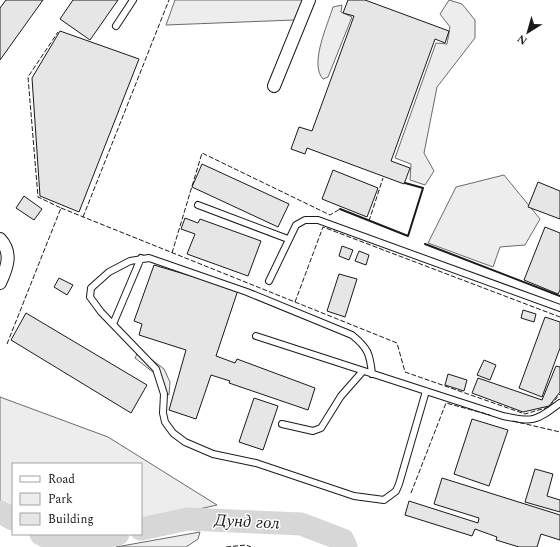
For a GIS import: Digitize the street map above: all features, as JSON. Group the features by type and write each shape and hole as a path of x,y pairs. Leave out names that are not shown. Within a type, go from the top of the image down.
{"street":[{"path":"274,86 309,0"},
{"path":"0,239 8,254 7,267 0,283"}],"lane":[{"path":"116,26 133,0"},
{"path":"198,205 288,239"},
{"path":"269,281 296,225 305,220 318,220 560,308"},
{"path":"113,324 141,258"},
{"path":"372,374 370,357 364,345 352,336 247,292 149,258 141,258 130,261 109,272 91,288 90,297 101,312 156,369 164,394 163,413 165,422 173,433 186,442 213,454 256,463 287,475 330,486 360,497 384,500 396,491 407,461 426,391"},
{"path":"256,336 503,416 523,420 536,420 560,404"},
{"path":"282,424 313,431 321,428 341,396 363,371"}],"green space":[{"path":"175,0 303,0 294,20 166,25"},
{"path":"449,0 462,4 475,20 475,38 437,87 424,153 434,171 425,185 410,180 411,164 395,158 436,43 447,44 450,27 440,14"},
{"path":"342,5 341,12 352,17 328,77 323,79 319,72 318,64 321,44 333,7"},
{"path":"504,175 540,219 525,245 500,247 493,267 428,243 456,187"},
{"path":"139,350 164,369 170,382 169,395 158,387 163,380 135,358"},
{"path":"0,397 108,437 217,505 142,522 142,463 12,463 12,511 0,505"},
{"path":"200,532 198,539 186,547 116,547"},
{"path":"55,535 79,535 61,539"}],"building":[{"path":"6,0 43,0 0,60 0,8"},
{"path":"73,0 118,0 90,40 60,19"},
{"path":"348,0 365,0 449,31 445,43 435,39 391,161 410,168 404,184 307,148 305,154 291,149 299,127 312,131 354,16 343,13"},
{"path":"60,31 139,59 79,212 40,196 32,78"},
{"path":"202,164 289,204 278,227 192,187"},
{"path":"333,170 378,188 367,217 322,199"},
{"path":"538,182 560,191 560,219 528,207"},
{"path":"24,196 42,209 34,220 16,208"},
{"path":"185,218 198,223 200,219 261,241 248,276 187,254 195,234 181,229"},
{"path":"545,227 560,233 560,290 558,294 524,280"},
{"path":"342,246 353,250 349,260 339,256"},
{"path":"359,251 369,255 366,265 355,261"},
{"path":"154,265 238,290 216,356 235,363 237,359 315,388 308,410 229,383 230,381 211,375 196,419 169,410 186,350 139,335 142,324 134,321"},
{"path":"339,274 357,279 345,317 327,311"},
{"path":"59,278 73,285 67,295 54,287"},
{"path":"523,310 536,314 534,322 521,318"},
{"path":"26,313 147,385 131,413 11,340"},
{"path":"545,317 560,322 560,348 542,397 519,388"},
{"path":"484,360 496,365 490,380 477,375"},
{"path":"556,366 560,367 560,392 549,406 523,412 472,393 478,378 542,400"},
{"path":"448,374 467,380 464,391 445,385"},
{"path":"254,398 278,406 263,450 239,442"},
{"path":"472,419 508,430 489,486 454,474"},
{"path":"535,469 553,474 547,496 560,500 560,512 525,502"},
{"path":"442,478 560,515 560,540 541,534 537,547 519,547 496,540 497,537 475,529 472,536 405,515 409,501 478,523 479,518 434,504"}],"waterway":[{"name":"Дунд гол","path":"0,512 12,518"},
{"name":"Дунд гол","path":"142,529 188,519 301,524 343,540 346,547"},
{"name":"Дунд гол","path":"43,535 63,546 113,535"}],"fence":[{"path":"83,217 169,0"},
{"path":"7,344 61,208 38,197 28,77 58,32"},
{"path":"172,253 202,153 330,215 340,209"},
{"path":"369,221 383,178"},
{"path":"61,208 397,343 405,372 525,414 549,407 560,394"},
{"path":"295,302 323,227 560,317"},
{"path":"411,493 446,403 490,415"},
{"path":"513,421 560,432"},
{"path":"226,547 246,545 251,547"}],"wall":[{"path":"340,209 408,236 423,188 405,183"},
{"path":"425,244 560,296"}]}
